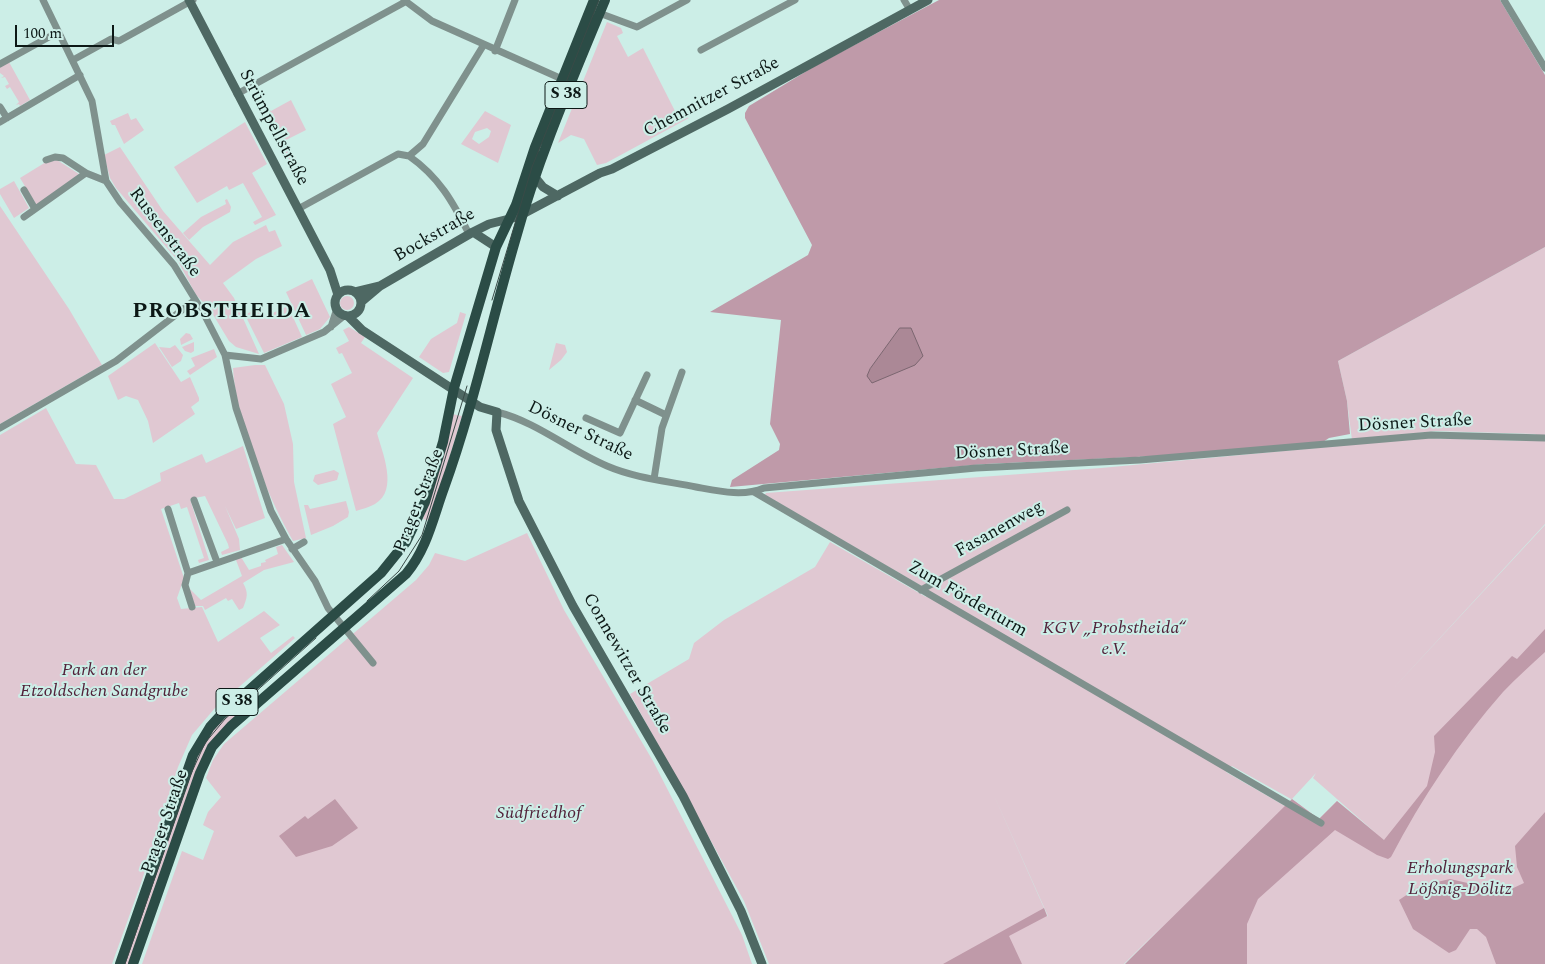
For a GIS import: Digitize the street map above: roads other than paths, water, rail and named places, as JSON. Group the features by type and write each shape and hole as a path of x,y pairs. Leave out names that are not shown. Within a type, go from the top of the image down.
{"main road":[{"name":"Prager Straße","path":"120,964 190,762 201,740 221,715 381,574 396,557 413,531 425,502 458,391 496,247 516,205 535,147 594,0"},
{"name":"Prager Straße","path":"132,964 200,773 212,747 231,726 406,574 415,564 428,537 452,467 534,176 604,0"}],"street":[{"name":"Russenstraße","path":"43,0 80,75 95,114 101,164 106,181 120,202 174,265 226,355 236,408 271,511 292,549 315,580 334,615 373,663"},
{"path":"495,50 516,0"},
{"path":"599,13 637,27 687,0"},
{"path":"702,50 795,0"},
{"path":"904,0 910,10"},
{"name":"Chemnitzer Straße","path":"508,219 523,214 728,110 928,0"},
{"path":"1504,0 1545,68"},
{"path":"73,60 111,39 119,41 190,1"},
{"name":"Strümpellstraße","path":"190,1 330,270 338,295"},
{"path":"237,94 404,1 432,22 483,46 562,78"},
{"path":"0,64 58,32"},
{"path":"409,156 431,134 483,46"},
{"path":"0,107 3,120 80,75"},
{"path":"298,209 398,154 409,156 430,172 440,183 471,233 496,247"},
{"path":"46,160 55,157 63,158 86,173 106,181"},
{"path":"24,217 86,173"},
{"path":"534,176 543,187 558,196"},
{"path":"24,190 35,209"},
{"name":"Bockstraße","path":"361,302 380,286 471,233 489,224 508,219"},
{"name":"Strümpellstraße","path":"330,270 351,291"},
{"name":"Bockstraße","path":"351,291 380,286"},
{"path":"330,328 337,308 336,301 338,295 351,291 361,302 357,312 362,330"},
{"path":"0,428 116,361 195,300"},
{"path":"337,308 362,330 480,407 497,412"},
{"path":"226,355 261,359 330,328 346,315 357,312"},
{"path":"654,479 666,416 682,372"},
{"path":"586,418 620,434 648,375"},
{"path":"636,400 666,416"},
{"name":"Dösner Straße","path":"497,412 517,417 606,466 636,476 723,492 754,492 764,488 976,468 1140,460 1431,435 1545,438"},
{"name":"Connewitzer Straße","path":"497,412 496,430 519,501 573,606 672,776 741,911 762,964"},
{"name":"Zum Förderturm","path":"754,492 1320,823"},
{"path":"194,500 217,562"},
{"path":"168,509 188,573 185,585 192,607"},
{"name":"Fasanenweg","path":"920,590 1067,510"},
{"path":"188,573 286,539"},
{"path":"292,549 304,542"}],"tram line":[{"path":"492,300 532,167 599,0"},
{"path":"367,601 399,571 422,535 467,386"},
{"path":"125,964 190,776 205,743 225,719 316,638"}],"district":[{"name":"PROBSTHEIDA","path":"222,313"}],"park label":[{"name":"KGV „Probstheida“ e.V.","path":"1114,639"},
{"name":"Park an der Etzoldschen Sandgrube","path":"104,681"},
{"name":"Südfriedhof","path":"539,814"},
{"name":"Erholungspark Lößnig-Dölitz","path":"1460,880"}]}
